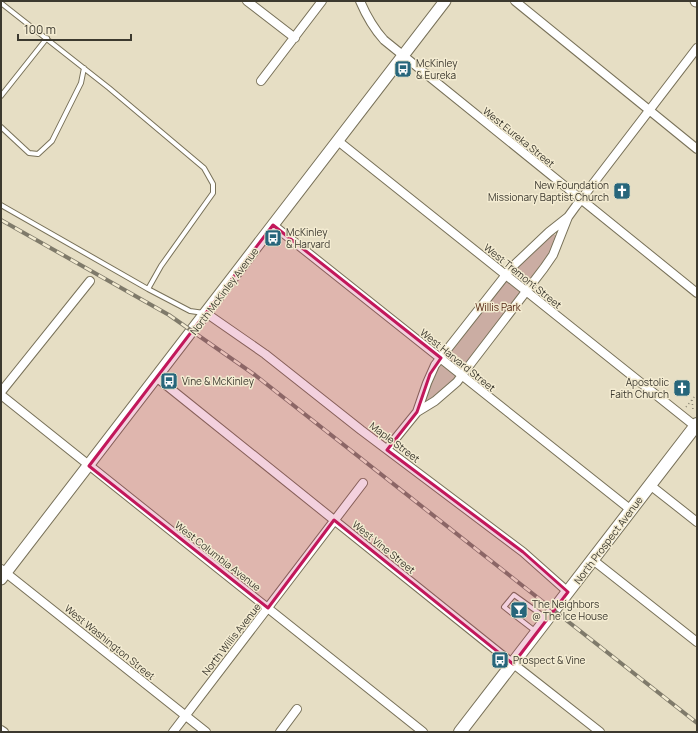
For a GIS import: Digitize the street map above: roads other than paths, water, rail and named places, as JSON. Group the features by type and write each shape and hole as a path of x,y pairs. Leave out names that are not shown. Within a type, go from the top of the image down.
{"main road":[{"name":"North Prospect Avenue","path":"460,732 696,425"}],"street":[{"path":"247,1 294,38"},
{"path":"261,81 322,1"},
{"name":"West Eureka Street","path":"360,1 376,31 384,40 697,293"},
{"name":"North McKinley Avenue","path":"3,574 89,466 445,1"},
{"path":"515,1 697,149"},
{"path":"417,412 435,401 462,376 553,254 568,217 697,48"},
{"name":"West Tremont Street","path":"338,141 526,292 696,425"},
{"path":"387,450 417,412 430,374 513,265 568,217"},
{"name":"West Harvard Street","path":"273,225 631,510"},
{"path":"1,393 90,281"},
{"name":"Maple Street","path":"206,313 265,354 387,450 522,552 568,592"},
{"name":"West Vine Street","path":"156,377 513,664 600,732"},
{"name":"West Columbia Avenue","path":"1,393 89,466 423,732"},
{"name":"North Willis Avenue","path":"173,732 363,483"},
{"path":"650,485 697,522"},
{"path":"593,560 697,642"},
{"name":"West Washington Street","path":"3,574 206,732"},
{"path":"280,732 297,709"}],"lane":[{"path":"1,2 84,68 204,168 213,184 213,193 161,266 148,289"},
{"path":"1,96 47,38"},
{"path":"1,127 29,153 38,154 52,142 82,84 84,68"},
{"path":"1,205 148,289 190,311 206,313"},
{"path":"537,632 504,607 514,595 547,619"}],"railway":[{"path":"1,220 169,315 255,375 697,723"}],"place":[{"name":"McKinley & Eureka","path":"403,69"},
{"name":"New Foundation Missionary Baptist Church","path":"622,191"},
{"name":"McKinley & Harvard","path":"273,238"},
{"name":"Vine & McKinley","path":"169,381"},
{"name":"Apostolic Faith Church","path":"682,388"},
{"name":"The Neighbors @ The Ice House","path":"519,610"},
{"name":"Prospect & Vine","path":"500,660"}],"park label":[{"name":"Willis Park","path":"498,307"}]}
